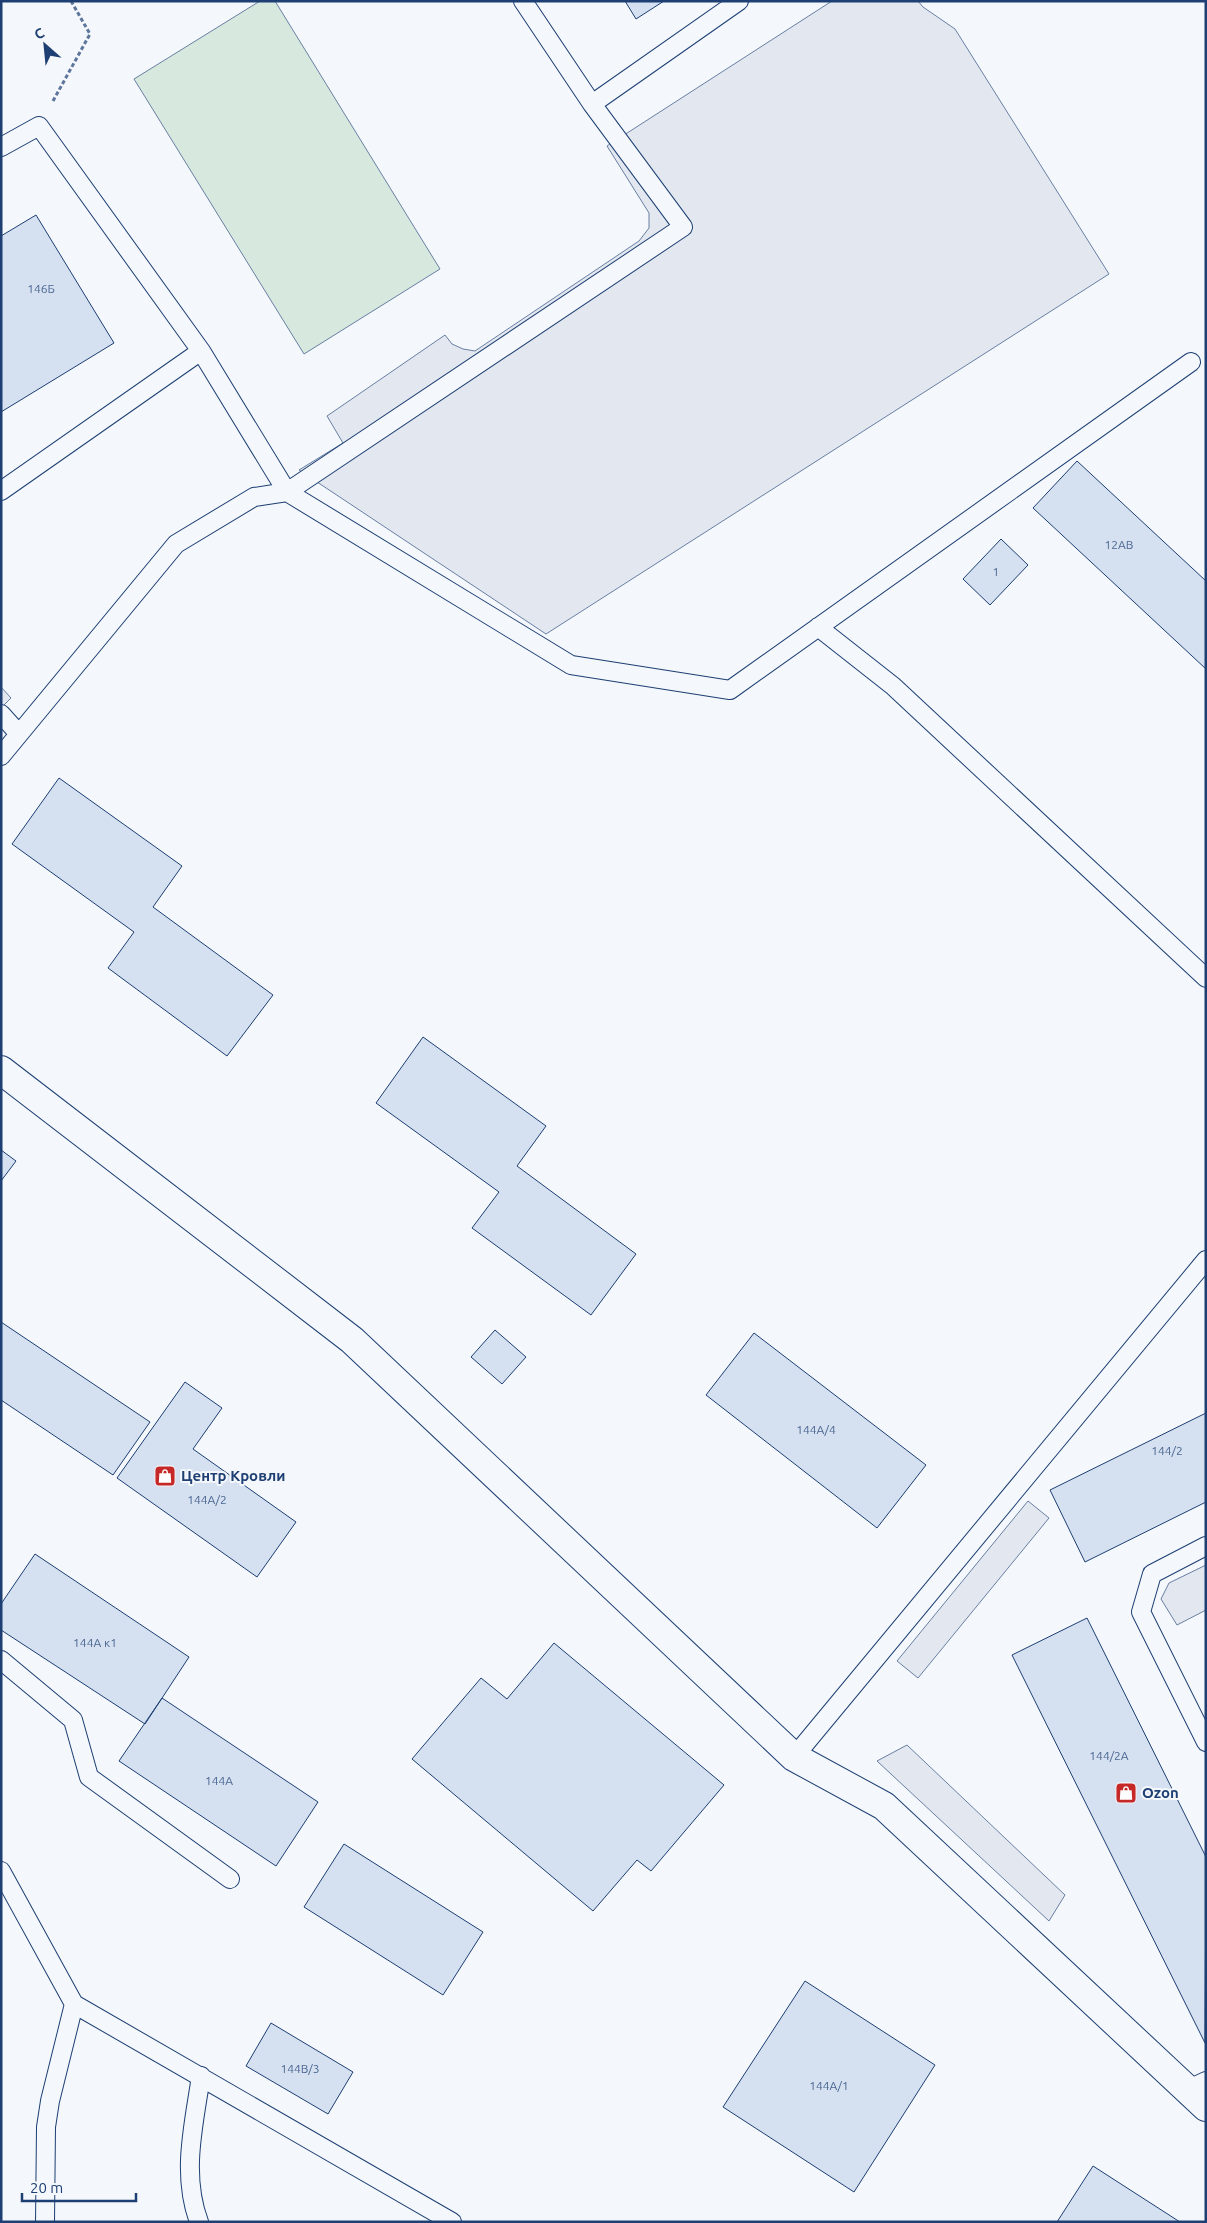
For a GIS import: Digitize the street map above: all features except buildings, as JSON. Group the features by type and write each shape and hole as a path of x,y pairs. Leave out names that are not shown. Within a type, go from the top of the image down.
{"street":[{"path":"1,1070 352,1340 794,1757 884,1806 1199,2092"}],"lane":[{"path":"1,756 176,544 254,497 287,492 683,227 592,104 523,1"},
{"path":"592,104 739,1"},
{"path":"1,147 39,126 201,351 287,492 571,665 730,690 1191,362"},
{"path":"1,491 201,351"},
{"path":"818,627 893,686 1206,978"},
{"path":"1,714 19,734"},
{"path":"794,1757 1206,1260"},
{"path":"1206,1546 1152,1574 1141,1612 1206,1742"},
{"path":"1,1660 73,1720 89,1776 230,1879"},
{"path":"1,1871 74,2004 452,2222"},
{"path":"45,2222 46,2127 50,2101 74,2004"},
{"path":"200,2222 191,2189 189,2167 201,2076"}],"path":[{"path":"39,126 90,34 71,1"}],"shaded area":[{"path":"260,1 275,1 440,269 304,354 134,79"},
{"path":"832,1 918,1 923,7 955,29 1109,274 546,634 299,470 343,443 327,416 445,335 452,344 463,349 475,351 639,241 649,228 649,213 607,146"},
{"path":"1,687 11,698 1,708"},
{"path":"1028,1501 1049,1518 918,1678 897,1661"},
{"path":"1206,1565 1206,1610 1177,1625 1161,1599 1169,1583"},
{"path":"907,1745 1065,1895 1049,1921 877,1761"}],"place":[{"name":"Центр Кровли","path":"165,1476"},
{"name":"Ozon","path":"1126,1793"}]}
